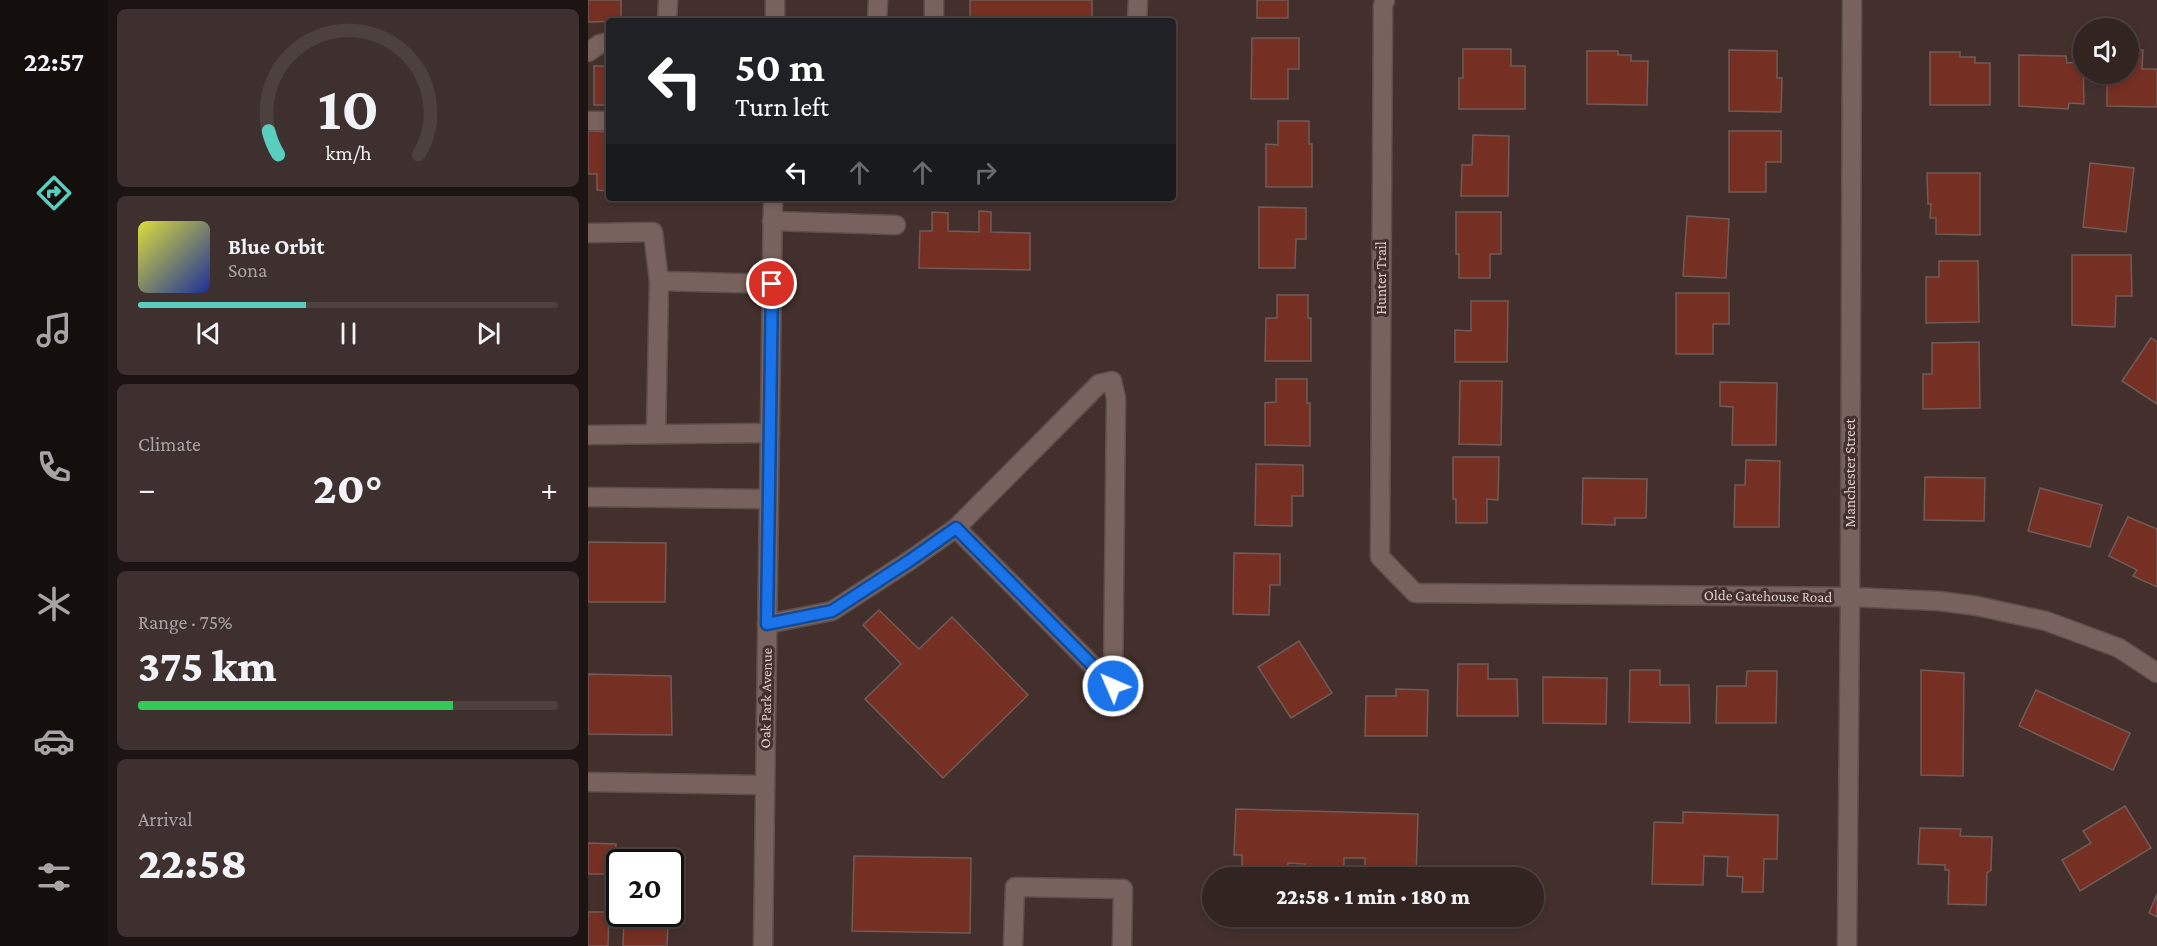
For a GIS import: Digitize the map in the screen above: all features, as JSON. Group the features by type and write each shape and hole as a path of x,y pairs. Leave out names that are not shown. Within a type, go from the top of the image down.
{"street":[{"path":"667,18 668,0"},
{"path":"775,0 775,18"},
{"path":"877,18 878,0"},
{"path":"934,0 934,18"},
{"path":"1137,18 1138,0"},
{"name":"Hunter Trail","path":"1380,557 1383,6 1385,0"},
{"name":"Manchester Street","path":"1846,946 1852,0"},
{"path":"588,52 606,43"},
{"path":"588,121 606,121"},
{"name":"Oak Park Avenue","path":"763,946 773,201"},
{"path":"772,221 896,225"},
{"path":"588,233 653,232 659,281 656,434"},
{"path":"659,281 772,284"},
{"path":"767,624 832,611 956,528 1099,384 1112,381 1116,398 1113,686 956,528"},
{"path":"588,435 770,433"},
{"path":"588,497 769,498"},
{"name":"Olde Gatehouse Road","path":"1380,557 1415,593 1850,597 1939,601 1977,606 2046,621 2119,648 2157,673"},
{"path":"588,782 765,785"},
{"path":"1013,946 1016,887 1122,890 1122,946"}],"building":[{"path":"588,0 621,0 621,18 606,18 606,21 588,22"},
{"path":"970,0 1092,0 1092,18 970,18"},
{"path":"1257,0 1288,0 1288,18 1257,18"},
{"path":"1252,38 1299,38 1299,69 1288,69 1288,99 1251,99"},
{"path":"1463,49 1511,49 1511,66 1525,66 1525,109 1459,109 1459,78 1463,78"},
{"path":"1729,50 1777,51 1777,78 1782,78 1781,112 1729,111"},
{"path":"2139,50 2143,50 2142,69 2157,69 2157,107 2107,106 2107,84 2139,84"},
{"path":"1587,51 1618,51 1618,55 1631,55 1631,61 1648,61 1647,105 1587,104"},
{"path":"1930,52 1960,52 1960,57 1975,57 1975,63 1990,63 1990,105 1930,105"},
{"path":"2019,55 2066,56 2067,63 2073,63 2073,84 2084,84 2084,104 2069,103 2068,109 2019,106"},
{"path":"594,66 606,66 606,105 594,105"},
{"path":"1278,121 1309,121 1309,144 1312,144 1312,187 1266,187 1266,144 1278,145"},
{"path":"588,131 606,132 606,191 597,190 597,174 588,174"},
{"path":"1729,131 1781,131 1781,162 1766,162 1766,192 1729,192"},
{"path":"1473,135 1509,136 1508,196 1461,196 1462,165 1472,165"},
{"path":"2090,163 2134,168 2126,232 2083,227"},
{"path":"1927,173 1980,173 1980,235 1936,234 1936,218 1930,218 1931,204 1928,204"},
{"path":"1259,207 1306,208 1306,239 1296,239 1295,268 1259,268"},
{"path":"979,211 991,212 991,232 1030,233 1030,270 919,268 920,231 932,231 932,212 948,213 948,231 979,232"},
{"path":"1456,212 1501,212 1501,254 1490,254 1490,278 1459,278 1459,254 1456,254"},
{"path":"1687,216 1729,219 1726,278 1683,276"},
{"path":"2072,255 2131,255 2132,296 2116,296 2115,327 2072,325"},
{"path":"1939,261 1978,261 1979,322 1926,323 1926,277 1939,277"},
{"path":"1676,293 1729,293 1729,324 1713,324 1713,354 1676,354"},
{"path":"1277,295 1308,295 1308,318 1311,318 1311,361 1265,361 1266,318 1277,318"},
{"path":"1471,301 1508,301 1507,362 1455,362 1455,330 1471,331"},
{"path":"2151,338 2157,342 2157,404 2122,381"},
{"path":"1979,342 1980,408 1923,409 1923,374 1932,374 1932,343"},
{"path":"1276,379 1307,379 1307,403 1310,403 1310,446 1265,445 1265,403 1276,402"},
{"path":"1460,381 1502,381 1501,445 1459,444"},
{"path":"1720,382 1777,383 1776,445 1732,445 1733,407 1720,406"},
{"path":"1453,457 1499,457 1498,500 1487,499 1487,523 1456,523 1456,499 1453,499"},
{"path":"1746,460 1780,461 1779,527 1734,527 1735,485 1745,485"},
{"path":"1256,464 1303,465 1303,496 1292,496 1292,526 1255,525"},
{"path":"1925,477 1985,478 1984,521 1924,520"},
{"path":"1583,478 1647,479 1646,518 1615,518 1615,525 1582,524"},
{"path":"2040,488 2102,505 2090,547 2028,531"},
{"path":"2128,517 2157,529 2157,587 2133,576 2137,570 2109,556"},
{"path":"588,542 666,543 665,602 588,602"},
{"path":"1234,553 1280,554 1280,585 1270,585 1269,615 1233,614"},
{"path":"879,610 919,649 952,617 1028,695 943,778 865,699 901,664 863,625"},
{"path":"1299,641 1332,693 1291,718 1258,667"},
{"path":"1458,664 1488,664 1488,679 1517,679 1518,716 1457,716"},
{"path":"1630,670 1660,670 1660,685 1689,685 1690,723 1629,722"},
{"path":"1921,670 1964,673 1963,776 1921,775"},
{"path":"1747,671 1777,671 1776,723 1716,723 1717,686 1746,686"},
{"path":"588,674 671,676 672,735 588,734"},
{"path":"1543,677 1607,678 1606,724 1543,723"},
{"path":"1396,689 1428,690 1427,736 1365,736 1366,696 1396,696"},
{"path":"2036,690 2130,733 2113,770 2019,726"},
{"path":"2125,806 2151,848 2080,891 2062,860 2091,843 2083,831"},
{"path":"1236,809 1418,814 1416,867 1365,867 1365,858 1344,858 1344,867 1305,867 1305,864 1288,863 1288,867 1242,867 1242,855 1234,855"},
{"path":"1683,812 1778,815 1777,859 1764,859 1763,892 1742,892 1743,877 1727,876 1728,857 1704,856 1703,885 1652,884 1654,822 1683,823"},
{"path":"1920,828 1961,829 1960,836 1992,837 1991,870 1987,873 1986,905 1948,904 1949,870 1945,870 1945,865 1918,864"},
{"path":"588,843 616,844 616,849 606,849 606,874 588,874"},
{"path":"854,856 971,858 970,933 852,931"},
{"path":"2157,894 2157,917 2149,913"},
{"path":"588,912 606,912 608,946 588,946"},
{"path":"624,927 668,927 667,946 623,946"}],"route":[{"path":"772,284 767,624 832,611 956,528 1113,686"}]}
